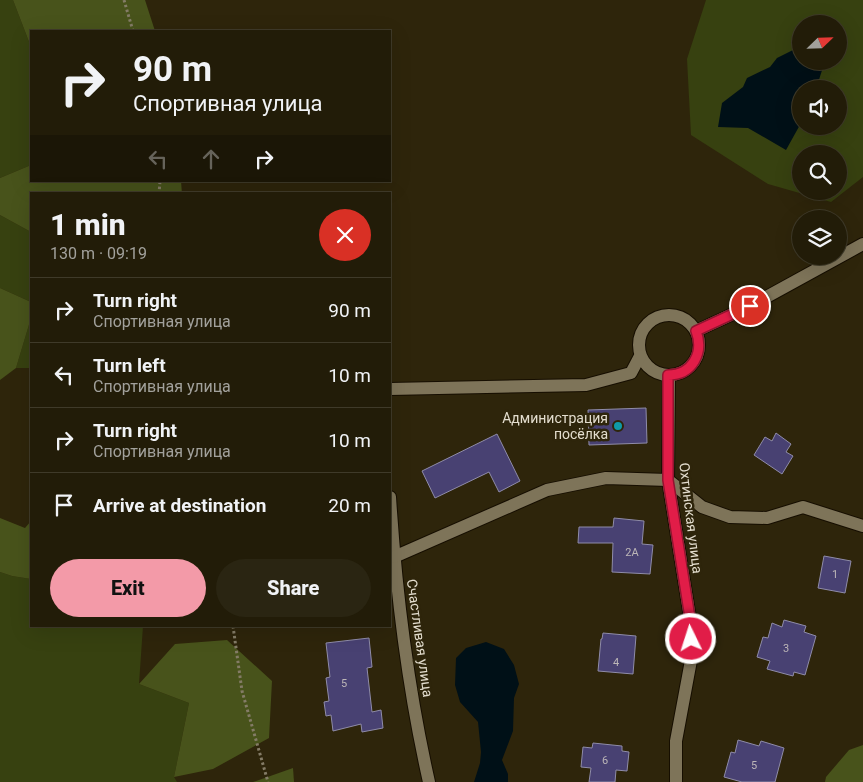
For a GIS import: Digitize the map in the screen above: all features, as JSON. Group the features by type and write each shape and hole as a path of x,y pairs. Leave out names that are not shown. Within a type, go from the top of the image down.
{"street":[{"path":"696,331 750,306 863,244"},
{"path":"668,314 683,317 696,331 700,341 698,356 689,368 676,375 662,375 648,368 640,356 638,341 643,327 654,317 668,314"},
{"path":"391,389 586,385 631,373 640,356"},
{"name":"Охтинская улица","path":"668,375 668,480 691,624 692,654 676,741 676,782"},
{"path":"394,557 547,490 606,478 668,480 702,507 730,517 767,518 803,507 863,526"},
{"name":"Счастливая улица","path":"391,512 394,557 418,734 429,782"}],"path":[{"path":"124,0 133,30"},
{"path":"233,627 242,691 268,782"}],"green space":[{"path":"0,0 13,0 30,44 30,165 0,178"},
{"path":"13,0 145,0 155,30 30,30 30,44"},
{"path":"706,0 863,0 863,177 847,190 847,145 792,145 792,191 768,184 691,135 687,59"},
{"path":"30,165 30,182 181,182 182,192 30,192 30,231 0,215 0,178"},
{"path":"0,215 30,231 30,302 0,288"},
{"path":"0,288 30,302 30,321 16,368 0,380"},
{"path":"30,321 30,368 16,368"},
{"path":"0,518 25,528 30,522 30,579 0,572"},
{"path":"0,572 30,579 30,627 143,627 139,684 189,703 174,777 177,782 0,782"},
{"path":"227,640 272,681 269,738 213,769 174,777 189,703 139,684 175,644"},
{"path":"863,745 863,782 825,782 826,777 849,750"},
{"path":"293,768 294,782 253,782"}],"shaded area":[{"path":"792,50 792,70 822,70 819,80 792,80 792,135 794,135 786,150 748,128 718,127 722,103 743,87 747,78 770,67 777,58"},
{"path":"486,642 504,649 514,665 519,684 514,698 513,731 502,760 508,774 508,782 474,782 480,763 481,752 478,722 460,702 455,685 456,658 466,648"}],"building":[{"name":"Администрация посёлка","path":"646,408 647,443 589,445 588,410"},
{"path":"776,433 791,444 786,452 793,456 782,474 754,455 765,437 772,441"},
{"path":"497,434 520,481 499,492 489,472 435,498 422,471"},
{"path":"614,518 644,521 642,544 653,545 650,574 612,572 613,543 578,543 579,527 613,527"},
{"path":"824,556 851,561 845,593 818,588"},
{"path":"784,620 806,626 804,632 816,636 805,675 794,672 793,676 767,669 770,661 757,657 763,637 768,638 772,623 782,627"},
{"path":"603,633 636,636 633,674 598,671"},
{"path":"369,638 372,667 367,668 372,712 381,710 383,728 362,732 361,724 333,731 331,715 326,716 324,702 329,701 326,678 330,677 326,643"},
{"path":"738,740 759,746 761,741 784,748 775,782 742,782 724,777 731,752 735,753"},
{"path":"593,743 622,746 622,751 629,752 627,771 616,770 615,782 589,782 591,768 581,767 583,747 592,748"}],"place":[{"name":"Администрация посёлка","path":"618,426"}],"route":[{"path":"691,639 691,624 668,480 668,375 676,375 689,368 698,356 700,341 696,331 750,306"}]}
